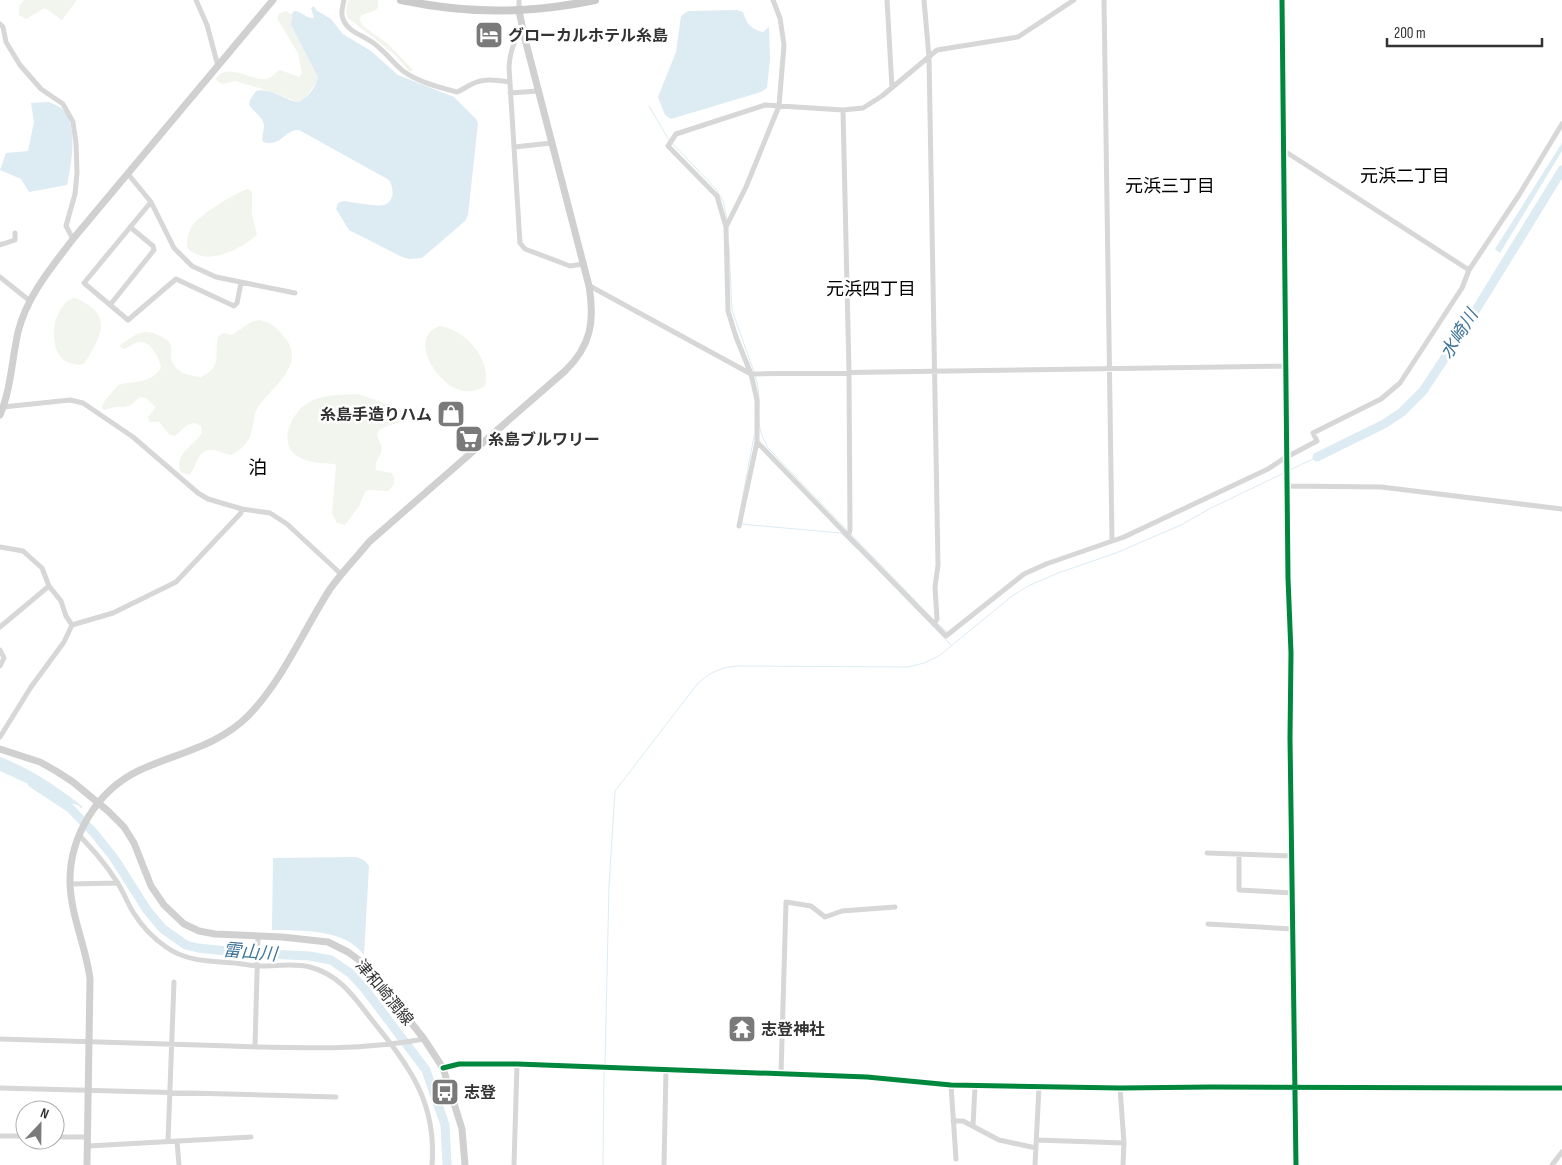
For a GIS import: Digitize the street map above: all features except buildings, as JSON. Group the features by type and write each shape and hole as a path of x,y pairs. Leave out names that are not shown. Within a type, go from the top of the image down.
{"main road":[{"path":"402,0 476,10 519,11 595,0"}],"street":[{"path":"196,0 207,25 218,66"},
{"path":"272,0 44,276 30,301 18,332 2,411 70,400 83,404 133,437 198,494 208,499 242,508 270,513 286,524 341,574"},
{"path":"344,0 342,17 346,25 376,44 402,70 411,76 456,92 485,80 492,79 509,82"},
{"path":"88,1165 88,1041 90,1002 88,966 72,910 70,863 80,833 92,811 97,803 124,780 140,770 206,745 219,738 245,718 274,683 341,574 381,531 572,364 584,347 591,324 592,301 538,91 519,11 519,0"},
{"path":"726,227 746,187 779,106 784,45 780,18 773,0"},
{"path":"887,0 892,88"},
{"path":"924,0 929,57 938,565 935,587 936,621"},
{"path":"739,524 757,442 757,400 753,374 736,337 728,311 726,227 717,196 668,146 676,134 765,105 844,110 863,108 882,96 937,50 1018,37 1074,0"},
{"path":"1104,0 1112,541"},
{"path":"1282,0 1296,1165"},
{"path":"0,24 3,27 6,42 20,65 42,89 63,104 73,122 77,173 75,194 66,226 73,239"},
{"path":"523,27 510,52 509,82 521,246 524,249 570,266 583,264"},
{"path":"510,93 538,91"},
{"path":"844,110 849,372 850,530 848,536"},
{"path":"757,442 913,606 936,621 948,634 1024,574 1046,564 1112,541 1260,473 1317,441 1313,433 1381,399 1400,382 1462,288 1469,270 1519,195 1562,124"},
{"path":"514,147 552,143"},
{"path":"1283,152 1286,152 1469,270"},
{"path":"128,174 151,202 174,248 192,266 216,277 295,293"},
{"path":"151,202 84,283 128,320 178,279 236,306 241,283"},
{"path":"110,304 154,250 153,246 130,227"},
{"path":"0,245 16,240 15,233"},
{"path":"0,277 30,301"},
{"path":"588,285 753,374 1286,366"},
{"path":"1288,486 1381,487 1562,508"},
{"path":"0,736 34,682 64,642 72,625 113,613 176,582 241,513 242,508"},
{"path":"0,547 25,552 42,568 49,586 61,601 66,616 72,625"},
{"path":"0,627 49,586"},
{"path":"0,650 4,658 0,666"},
{"name":"津和崎潤線","path":"0,749 40,762 56,771 73,782 108,811 124,827 141,858 151,886 164,905 184,924 198,931 216,934 328,942 348,952 371,971 424,1039 443,1068 462,1128 465,1165"},
{"path":"80,833 99,855 118,883 139,922 166,947 198,961 257,966 301,966 318,970 336,979 354,996 410,1071 425,1105 434,1141 432,1165"},
{"path":"1207,853 1293,856"},
{"path":"1239,855 1239,890 1293,893"},
{"path":"70,884 118,883"},
{"path":"781,1074 786,902 811,906 825,917 842,911 895,908"},
{"path":"1208,924 1294,929"},
{"path":"255,1047 258,936"},
{"path":"168,1141 174,982"},
{"path":"0,1039 255,1047 355,1047 392,1045 424,1039"},
{"path":"443,1068 459,1064 517,1064 867,1077 975,1086 1120,1088 1562,1088"},
{"path":"514,1165 517,1064"},
{"path":"664,1165 666,1070"},
{"path":"951,1085 956,1159"},
{"path":"973,1126 975,1086"},
{"path":"1039,1087 1035,1165 1039,1165"},
{"path":"0,1088 336,1097"},
{"path":"1120,1088 1124,1165"},
{"path":"953,1121 963,1121 1000,1140 1036,1148"},
{"path":"0,1136 15,1136"},
{"path":"88,1146 251,1136"},
{"path":"65,1137 88,1138"},
{"path":"1036,1140 1124,1143"},
{"path":"177,1141 179,1165"},
{"path":"1552,1165 1562,1152"}],"shaded area":[{"path":"24,0 77,0 62,20 45,8 26,19 19,15 19,6"},
{"path":"349,0 378,0 378,8 362,15 359,19 363,26 388,44 413,70 410,72 394,54 348,18 346,9"},
{"path":"314,6 316,10 331,19 343,34 371,51 398,75 454,97 478,123 468,215 465,221 422,258 409,259 402,257 349,230 336,209 338,203 343,201 376,205 388,203 392,197 392,187 389,180 299,130 290,132 275,142 263,142 263,122 249,105 256,91 272,92 298,102 308,95 317,81 318,77 291,25 294,11 314,18 311,8"},
{"path":"737,10 743,12 748,23 756,30 763,32 769,27 770,59 767,88 761,92 671,119 665,115 658,97 676,52 681,16 688,11"},
{"path":"285,11 292,14 291,25 318,77 304,100 298,102 235,81 222,84 217,81 216,78 227,72 266,79 280,70 299,77 302,73 298,53 277,19 279,14"},
{"path":"49,102 60,107 70,123 72,155 67,185 29,192 21,179 0,170 6,153 28,151 34,122 31,103"},
{"path":"1562,143 1562,151 1500,253 1495,249"},
{"path":"248,189 252,192 252,214 257,235 239,248 216,256 200,256 188,249 188,234 192,226 202,216"},
{"path":"75,298 96,311 101,326 91,353 85,363 80,365 70,363 62,358 54,340 56,318 67,302"},
{"path":"259,320 271,324 283,335 291,350 292,359 289,369 283,378 256,411 251,434 247,441 235,453 231,455 215,450 207,450 200,455 189,475 181,472 180,460 185,451 202,433 201,426 194,423 187,425 175,436 170,435 159,422 149,422 148,417 156,407 146,398 140,397 131,405 124,407 104,410 102,408 103,403 118,385 147,380 161,368 157,355 147,344 139,342 124,349 120,347 121,344 135,335 148,332 165,338 171,346 172,362 178,370 192,376 201,377 208,373 215,365 218,337 223,333 232,335 251,322"},
{"path":"440,326 459,333 474,347 484,366 485,386 480,389 463,391 454,388 436,372 426,351 426,341 430,332"},
{"path":"358,394 398,408 402,411 401,422 386,426 378,432 377,436 381,452 376,470 392,473 394,478 393,485 388,491 369,490 365,492 359,506 345,525 337,523 332,513 335,464 311,461 297,456 288,442 288,433 290,424 295,416 308,403 326,396"},
{"path":"0,757 43,779 83,807 81,808 78,805 69,803 52,791 35,787 0,771"},
{"path":"357,857 365,861 369,866 364,955 356,946 334,935 309,931 272,930 273,858"}],"waterway":[{"path":"649,106 669,140"},
{"path":"672,143 716,189 723,201 727,219"},
{"name":"水崎川","path":"1317,457 1384,424 1402,412 1423,391 1471,318 1562,170"},
{"path":"729,245 732,310 754,372"},
{"path":"755,376 758,390 760,429 768,448 847,530"},
{"path":"740,511 754,436"},
{"path":"1290,470 1317,457"},
{"path":"605,1064 609,886 615,791 698,683 716,671 738,666 908,667 924,663 939,656 1012,596 1028,586 1058,573 1116,553 1181,525 1209,509 1286,472"},
{"path":"740,524 841,533 857,549"},
{"path":"850,533 934,620"},
{"path":"860,551 951,645"},
{"path":"937,623 947,632"},
{"name":"雷山川","path":"32,783 70,808 94,833 114,858 147,910 163,929 186,945 246,953 310,956 331,960 350,973 364,988 426,1070 445,1125 447,1165"},
{"path":"603,1165 604,1068"}],"cycle path":[{"path":"1282,0 1296,1165"},
{"path":"443,1068 459,1064 517,1064 867,1077 951,1085 1120,1088 1562,1088"}],"place":[{"name":"グローカルホテル糸島","path":"489,35"},
{"name":"糸島手造りハム","path":"451,414"},
{"name":"糸島ブルワリー","path":"469,439"},
{"name":"志登神社","path":"742,1029"},
{"name":"志登","path":"445,1092"}],"district":[{"name":"元浜二丁目","path":"1405,176"},
{"name":"元浜三丁目","path":"1170,186"},
{"name":"元浜四丁目","path":"871,289"},
{"name":"泊","path":"258,467"}]}
